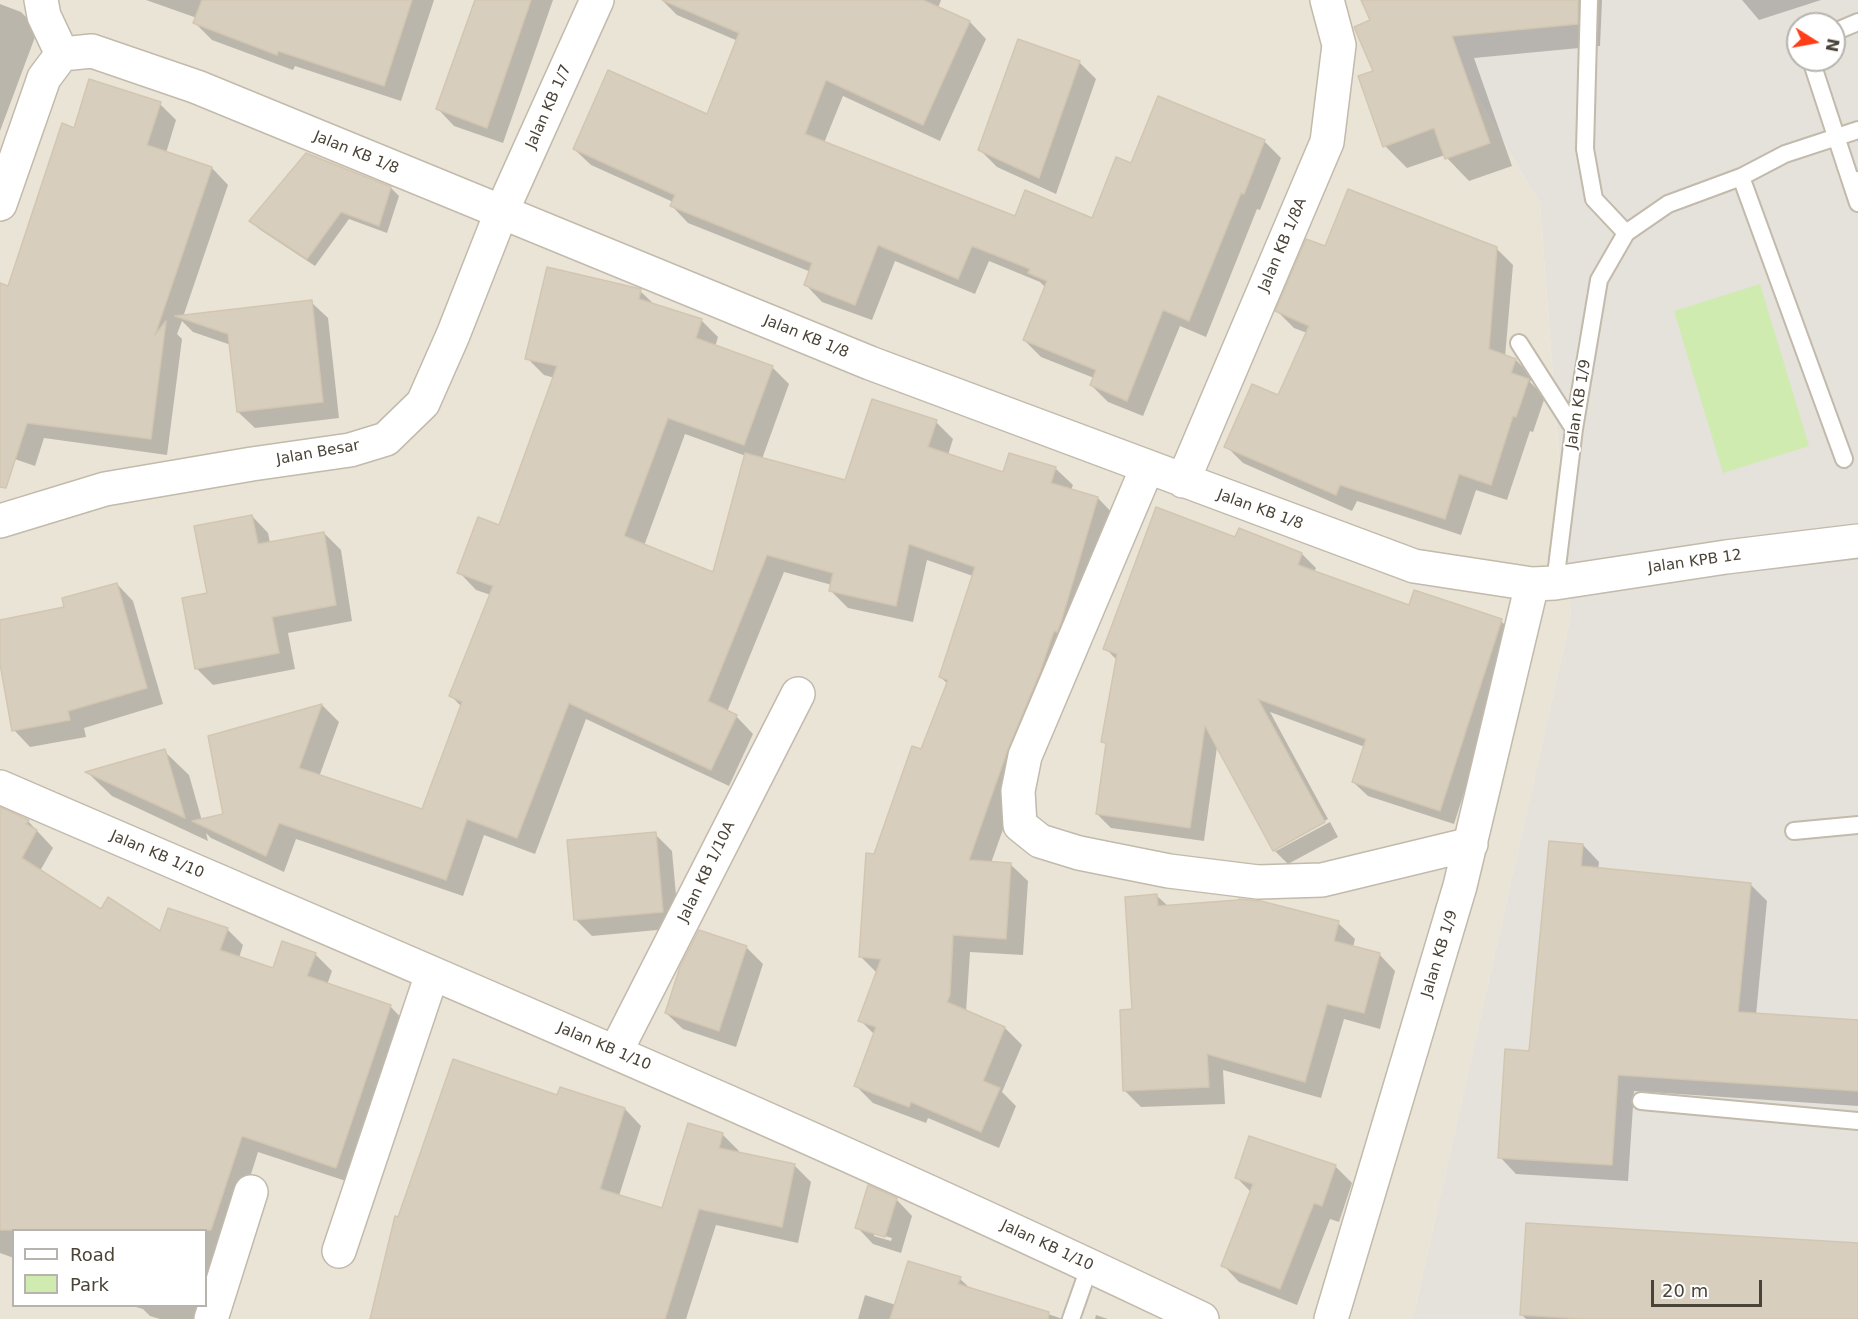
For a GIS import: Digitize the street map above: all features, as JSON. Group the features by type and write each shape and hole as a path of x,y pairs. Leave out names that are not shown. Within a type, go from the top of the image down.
{"street":[{"path":"0,204 44,78 77,53 44,16 41,0"},
{"name":"Jalan KB 1/7","path":"501,213 597,0"},
{"name":"Jalan KB 1/8A","path":"1183,481 1327,142 1339,45 1327,0"},
{"name":"Jalan KB 1/8","path":"77,53 197,87 870,363 1414,566 1544,583"},
{"name":"Jalan Besar","path":"0,521 105,489 350,450 386,439 423,403 453,335 501,213"},
{"path":"1147,468 1025,756 1018,791 1020,825 1040,841 1079,853 1169,871 1258,882 1322,880 1471,844"},
{"name":"Jalan KPB 12","path":"1544,583 1858,541"},
{"name":"Jalan KB 1/9","path":"1331,1319 1460,886 1544,583"},
{"name":"Jalan KB 1/10A","path":"616,1052 798,694"},
{"name":"Jalan KB 1/10","path":"0,787 616,1052 1090,1265 1202,1319"},
{"path":"339,1251 432,974"},
{"path":"211,1319 251,1192"}],"lane":[{"path":"1589,0 1585,149 1594,200 1626,233 1668,204 1741,177 1785,154 1858,130"},
{"path":"1815,72 1836,137 1855,181 1858,203"},
{"path":"1741,177 1844,459"},
{"name":"Jalan KB 1/9","path":"1544,583 1574,429 1599,280 1626,233"},
{"path":"1519,343 1574,429"},
{"path":"1794,831 1858,825"},
{"path":"1641,1101 1858,1121"},
{"path":"1071,1319 1090,1265"}],"shaded area":[{"path":"0,0 1421,0 1540,204 1571,615 1411,1319 0,1319"},
{"path":"1421,0 1858,0 1858,1319 1411,1319 1571,615 1540,204"}],"green space":[{"path":"1760,284 1809,446 1723,473 1674,311"}],"building":[{"path":"202,0 412,0 384,86 278,51 277,55 193,23"},
{"path":"475,0 531,0 487,128 436,109"},
{"path":"662,0 923,0 970,21 923,125 826,80 805,134 1015,216 1025,190 1092,218 1116,157 1131,163 1158,96 1265,140 1189,321 1163,310 1127,401 1090,385 1096,370 1023,340 1047,281 1028,273 1030,269 972,246 958,279 878,245 855,305 804,285 812,263 670,206 675,195 573,149 608,70 707,114 739,33"},
{"path":"1361,0 1578,0 1578,24 1452,36 1490,143 1445,159 1434,128 1383,147 1358,76 1373,71 1354,27 1370,20"},
{"path":"1018,39 1080,61 1039,178 978,150"},
{"path":"89,79 161,102 147,145 212,167 155,335 166,321 151,439 27,423 6,488 0,487 0,283 8,286 62,123 74,128"},
{"path":"306,153 391,187 379,226 341,212 307,259 249,221"},
{"path":"1348,189 1497,247 1489,349 1516,359 1511,373 1529,379 1516,417 1513,416 1491,485 1459,474 1445,519 1340,485 1336,495 1224,447 1252,384 1278,395 1309,326 1275,311 1306,239 1325,246"},
{"path":"547,267 641,289 639,299 702,319 696,338 773,366 744,445 668,418 624,536 713,572 745,453 845,480 872,399 937,420 928,447 1003,472 1009,453 1056,467 1051,483 1098,497 1061,622 1057,632 1054,631 1040,672 1008,749 969,860 1011,863 1006,939 953,935 950,995 947,1002 1005,1027 983,1081 1000,1088 981,1132 911,1102 909,1107 854,1086 876,1027 858,1021 881,959 859,957 866,853 874,854 912,746 921,749 948,680 939,677 975,567 909,544 896,606 829,591 833,573 767,555 708,701 737,715 711,770 569,703 517,838 467,819 446,880 279,823 266,856 192,821 223,814 208,736 322,704 299,768 422,809 462,702 449,696 493,586 457,573 478,517 499,525 557,366 525,359"},
{"path":"312,300 323,402 237,412 228,334 175,316"},
{"path":"1156,507 1235,537 1239,528 1302,553 1298,565 1409,605 1414,590 1502,619 1440,811 1352,782 1366,739 1258,699 1325,822 1273,851 1205,726 1190,828 1096,814 1106,743 1101,742 1117,654 1103,649"},
{"path":"252,515 258,544 324,532 336,605 272,617 279,653 195,669 182,598 207,593 194,526"},
{"path":"117,583 147,688 68,711 70,720 12,731 0,664 0,620 64,607 62,598"},
{"path":"165,749 185,818 85,772"},
{"path":"0,807 29,820 26,824 37,830 22,858 101,909 108,897 160,931 168,908 228,928 220,950 273,968 282,941 316,953 307,976 391,1005 336,1168 242,1136 211,1230 0,1230"},
{"path":"656,832 663,912 574,920 567,840"},
{"path":"1549,841 1583,844 1581,866 1751,883 1738,1012 1858,1020 1858,1091 1618,1075 1612,1165 1498,1158 1505,1049 1529,1051"},
{"path":"1157,894 1158,906 1239,899 1261,901 1339,921 1334,941 1380,953 1364,1013 1327,1004 1305,1082 1207,1054 1209,1087 1123,1091 1120,1010 1132,1009 1125,897"},
{"path":"699,930 747,946 719,1031 665,1013 680,967"},
{"path":"453,1059 557,1095 560,1087 625,1108 600,1189 662,1208 688,1123 723,1133 719,1148 795,1164 782,1227 699,1209 665,1319 370,1319 395,1216 398,1217"},
{"path":"1249,1136 1336,1165 1322,1206 1314,1203 1280,1289 1221,1266 1253,1184 1235,1178"},
{"path":"868,1185 897,1198 885,1237 855,1228"},
{"path":"1526,1223 1858,1243 1858,1319 1583,1319 1520,1315"},
{"path":"908,1261 961,1277 958,1284 1049,1312 1048,1319 890,1319"}]}
